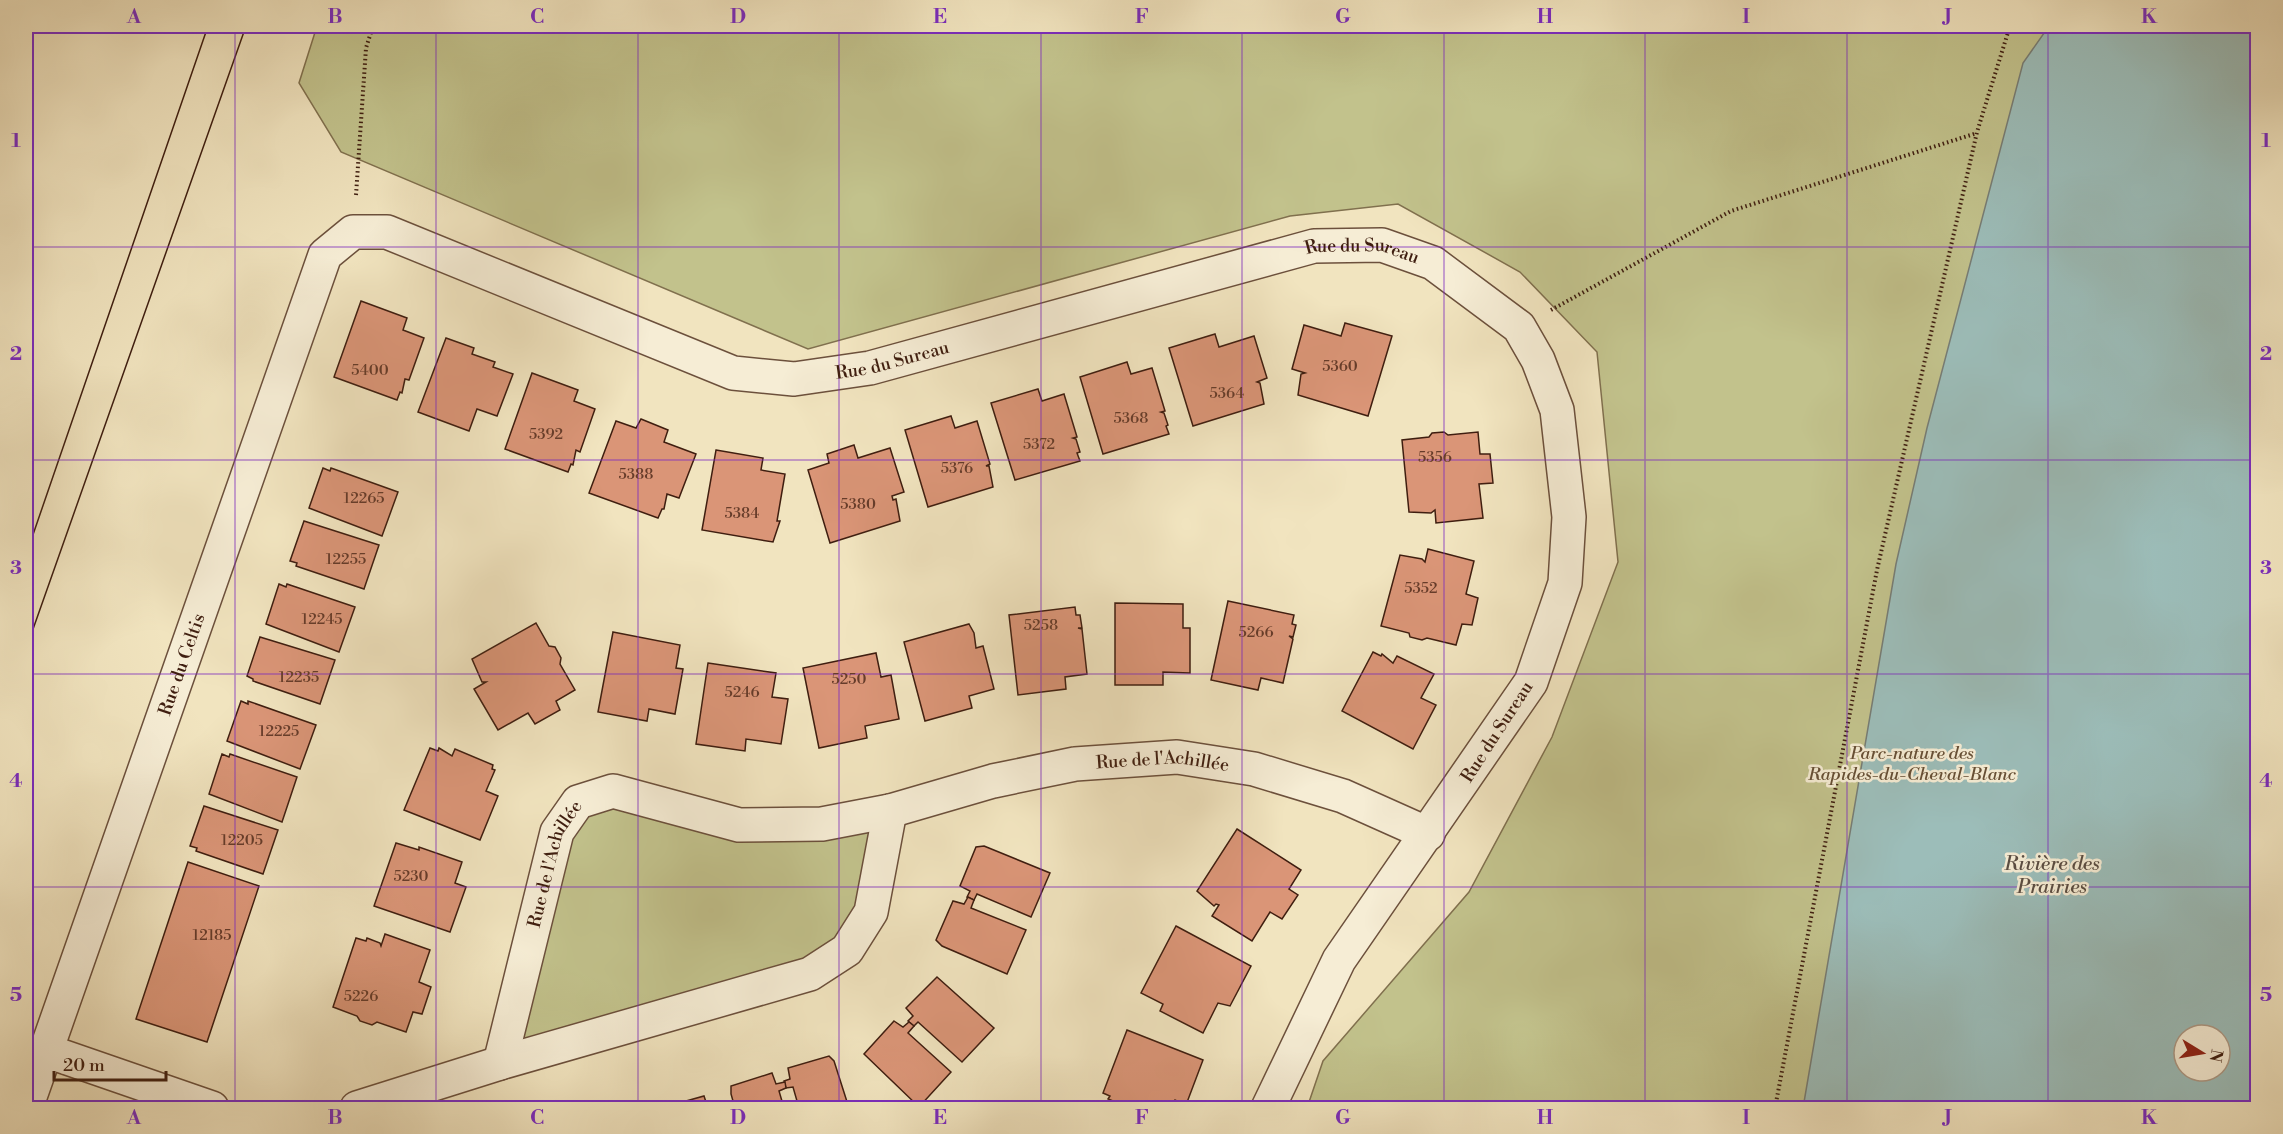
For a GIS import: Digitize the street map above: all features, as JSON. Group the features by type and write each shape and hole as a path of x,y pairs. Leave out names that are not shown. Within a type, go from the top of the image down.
{"street":[{"name":"Rue du Sureau","path":"353,232 387,232 733,373 794,379 870,368 1314,246 1382,245 1433,262 1519,327 1538,360 1557,410 1569,517 1565,583 1531,682 1339,960 1268,1108"},
{"name":"Rue du Celtis","path":"26,1108 325,255 353,232"},
{"name":"Rue de l'Achillée","path":"500,1063 557,832 578,802 613,791 739,825 822,824 890,811 993,781 1075,764 1177,758 1254,769 1343,796 1428,834"},
{"path":"357,1108 500,1063 810,974 847,950 871,912 890,811"},
{"path":"46,1051 212,1108"}],"path":[{"path":"353,232 366,48 373,26"},
{"path":"1774,1108 1877,570 1977,132 2010,26"},
{"path":"1519,327 1731,211 1977,132"}],"green space":[{"name":"Parc-nature des Rapides-du-Cheval-Blanc","path":"317,26 2257,26 2257,1108 1307,1108 1323,1061 1469,892 1552,737 1618,562 1597,352 1520,272 1398,204 1290,216 808,349 341,152 299,83"},
{"path":"578,802 739,825 890,811 847,950 500,1063"}],"water":[{"name":"Rivière des Prairies","path":"2049,26 2257,26 2257,1108 1803,1108 1896,564 1927,428 2023,63"}],"building":[{"path":"361,301 407,318 403,330 424,338 409,380 405,379 402,393 400,392 397,400 334,377"},
{"path":"1345,323 1392,336 1368,416 1298,395 1301,374 1305,373 1292,369 1304,325 1341,336"},
{"path":"1215,334 1219,347 1254,336 1267,378 1257,382 1260,383 1264,404 1193,426 1169,348"},
{"path":"446,338 474,348 472,354 495,362 493,367 513,374 497,416 477,409 469,431 418,412"},
{"path":"1127,362 1131,374 1152,368 1165,411 1161,412 1164,413 1169,434 1103,454 1080,377"},
{"path":"532,373 578,390 574,401 595,409 580,452 576,450 573,465 571,464 568,472 505,449"},
{"path":"1038,389 1042,401 1064,394 1077,437 1073,438 1076,439 1080,452 1077,453 1080,461 1015,480 991,403"},
{"path":"951,416 955,428 977,421 990,464 986,466 989,466 993,487 928,507 905,430"},
{"path":"641,419 668,430 664,442 696,454 679,498 667,494 664,509 658,518 589,493 616,421 636,428"},
{"path":"1444,432 1448,435 1478,432 1480,454 1490,454 1493,483 1479,484 1483,518 1436,523 1435,510 1431,513 1409,512 1402,440 1429,437 1432,433"},
{"path":"854,445 858,458 890,448 904,492 892,496 893,500 896,499 900,521 830,543 808,470 829,463 827,454"},
{"path":"716,450 763,458 761,470 785,474 777,521 780,521 773,542 702,530"},
{"path":"323,468 330,471 331,468 398,492 382,536 309,508"},
{"path":"304,521 379,545 364,589 296,566 297,563 290,561"},
{"path":"1428,549 1474,561 1466,594 1478,598 1472,625 1462,624 1456,645 1427,638 1422,640 1410,637 1409,633 1381,626 1400,555 1422,559 1425,562"},
{"path":"279,584 286,587 287,584 355,607 339,652 266,624"},
{"path":"1228,601 1294,615 1292,624 1296,625 1293,637 1289,636 1293,639 1283,683 1261,678 1258,690 1211,680"},
{"path":"1115,603 1183,604 1183,628 1190,628 1190,673 1163,672 1163,685 1115,685"},
{"path":"1075,607 1076,615 1080,615 1082,628 1078,628 1082,629 1087,674 1065,677 1066,689 1018,695 1009,615"},
{"path":"536,623 549,646 555,647 561,658 560,664 575,690 556,701 560,710 535,724 528,713 498,730 474,689 486,682 482,682 472,659"},
{"path":"969,624 974,633 976,648 983,646 994,689 969,696 972,708 925,721 904,642"},
{"path":"613,632 680,645 676,668 683,669 675,714 649,709 647,721 598,712"},
{"path":"260,637 335,660 320,704 253,681 247,676"},
{"path":"1373,652 1381,656 1382,654 1393,663 1397,656 1434,674 1421,698 1436,705 1413,749 1342,711"},
{"path":"876,653 881,677 891,675 899,719 865,726 867,738 819,748 803,668"},
{"path":"708,663 776,673 772,697 788,699 781,744 746,739 745,751 696,744"},
{"path":"241,701 248,704 248,701 316,725 300,769 227,741"},
{"path":"430,748 438,751 439,748 452,756 455,749 493,765 492,769 495,770 486,791 498,796 480,840 404,810"},
{"path":"222,754 229,757 230,754 297,777 282,822 209,794"},
{"path":"204,806 278,830 263,874 196,851 197,848 190,846"},
{"path":"1237,829 1301,870 1289,889 1298,895 1282,919 1270,912 1252,941 1212,916 1219,905 1214,906 1197,891"},
{"path":"396,843 419,850 419,847 462,862 455,883 466,887 450,932 374,906"},
{"path":"984,846 1050,873 1031,917 977,894 974,900 967,897 970,891 960,886 976,847"},
{"path":"188,862 259,886 207,1042 136,1019"},
{"path":"968,897 974,900 971,908 1026,930 1007,974 942,946 936,940 953,901 964,904"},
{"path":"1176,926 1251,966 1230,1006 1218,1003 1203,1033 1160,1011 1163,1004 1141,993"},
{"path":"385,934 430,950 419,982 431,987 422,1014 413,1012 406,1032 377,1022 372,1025 360,1021 357,1016 333,1007 356,938 366,941 367,938 380,943 381,946"},
{"path":"937,977 994,1028 962,1062 918,1022 914,1026 908,1021 913,1016 906,1008"},
{"path":"894,1021 903,1027 909,1022 914,1026 908,1033 951,1072 919,1107 864,1054"},
{"path":"1127,1030 1203,1060 1186,1105 1175,1100 1172,1108 1122,1108 1123,1105 1108,1099 1110,1096 1103,1093"},
{"path":"829,1056 834,1061 849,1108 799,1108 793,1087 786,1088 784,1081 790,1079 788,1068"},
{"path":"772,1073 776,1084 785,1082 786,1088 779,1091 784,1108 735,1108 731,1086"},
{"path":"704,1096 708,1108 661,1108"}],"tram line":[{"path":"26,555 208,26"},
{"path":"26,649 246,26"}]}
